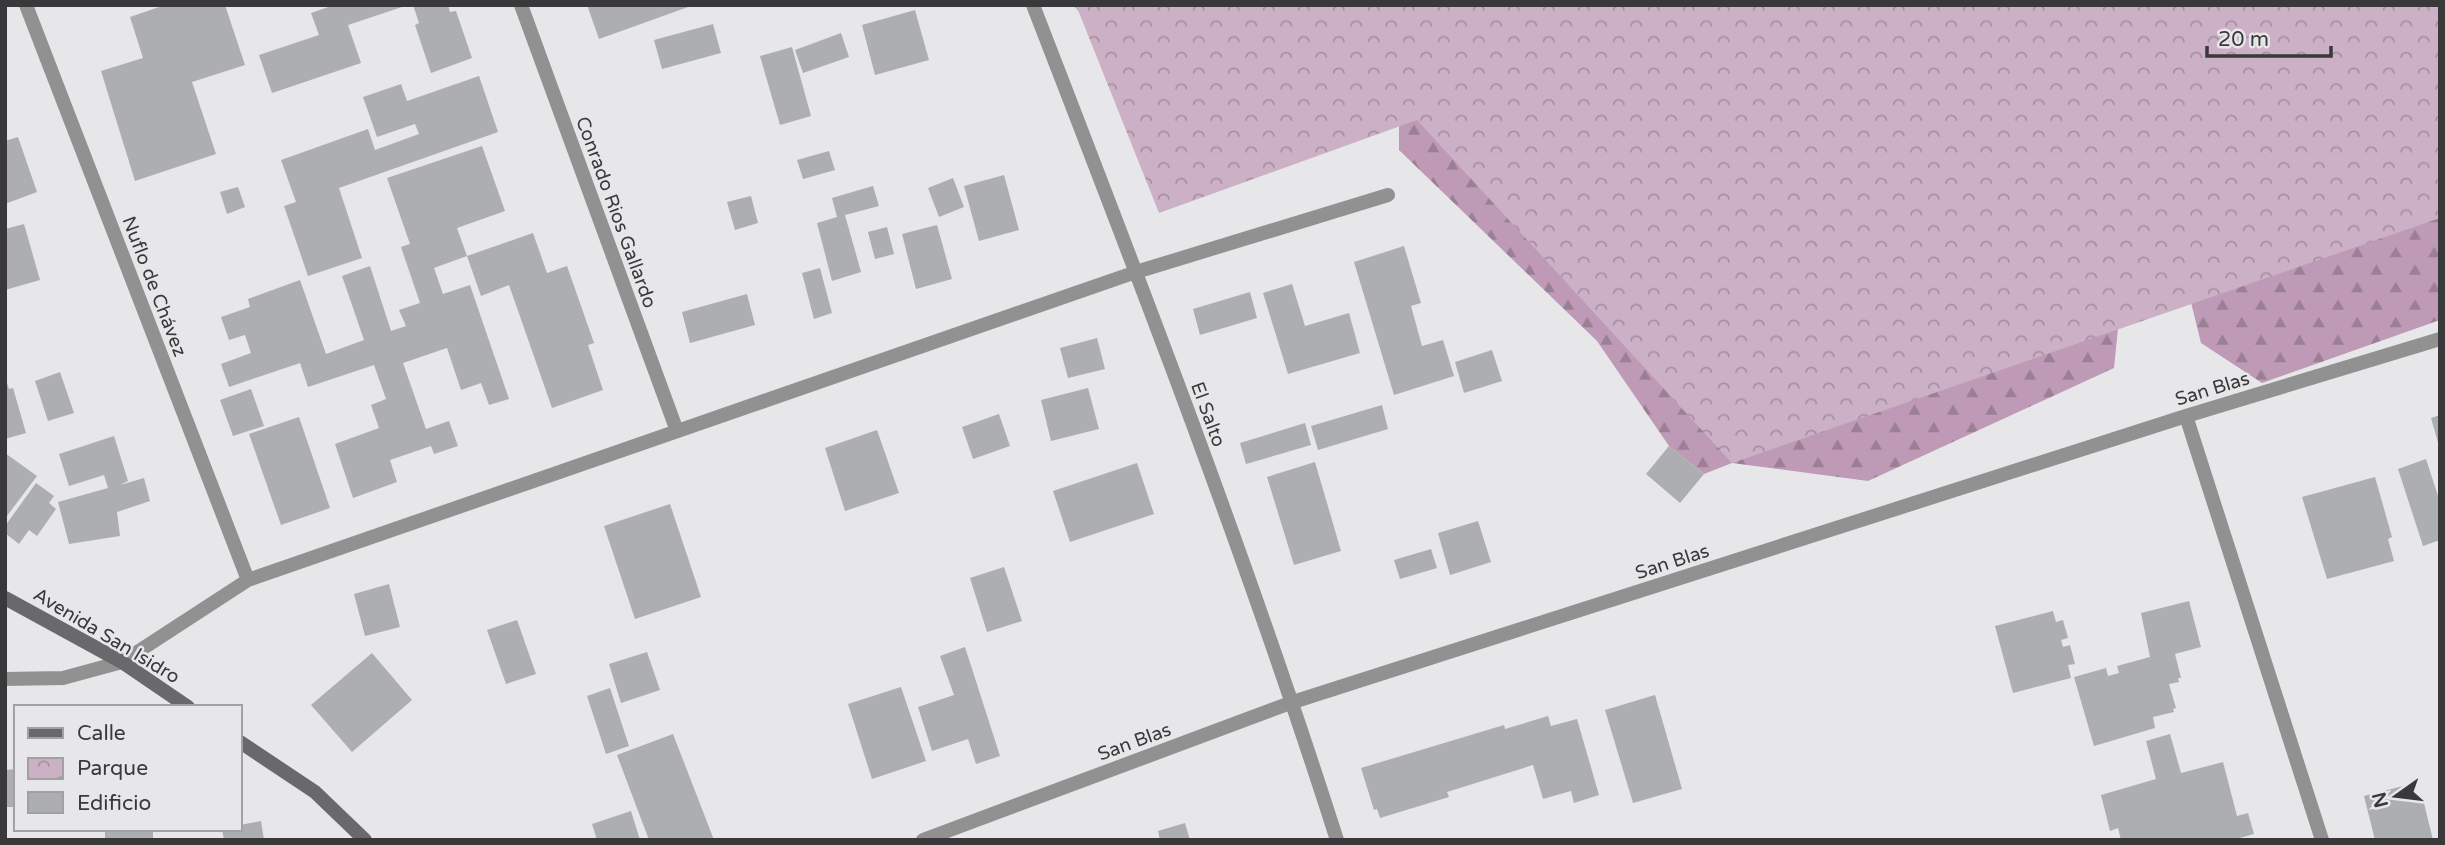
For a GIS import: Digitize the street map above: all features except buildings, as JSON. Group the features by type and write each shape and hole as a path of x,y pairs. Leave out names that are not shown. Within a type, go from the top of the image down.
{"main road":[{"name":"Avenida San Isidro","path":"5,598 122,663 185,705"},
{"path":"242,743 315,792 365,840"}],"street":[{"name":"Nuflo de Chávez","path":"26,5 248,580"},
{"name":"Conrado Rios Gallardo","path":"521,5 677,431"},
{"name":"El Salto","path":"1033,5 1136,272 1293,702 1337,840"},
{"path":"5,679 63,678 122,663 248,580 1136,272 1388,195"},
{"name":"San Blas","path":"923,840 1293,702 2186,416 2440,339"},
{"path":"2186,416 2322,840"}],"green space":[{"path":"1073,5 1399,5 2129,220 2114,368 1868,481 1732,463 1704,474 1669,446 1597,341 1399,150 1399,112 1098,32"},
{"path":"1076,5 2440,5 2440,218 1732,463 1417,120 1159,213"},
{"path":"2440,8 2440,320 2262,383 2201,343 2185,278"}]}
